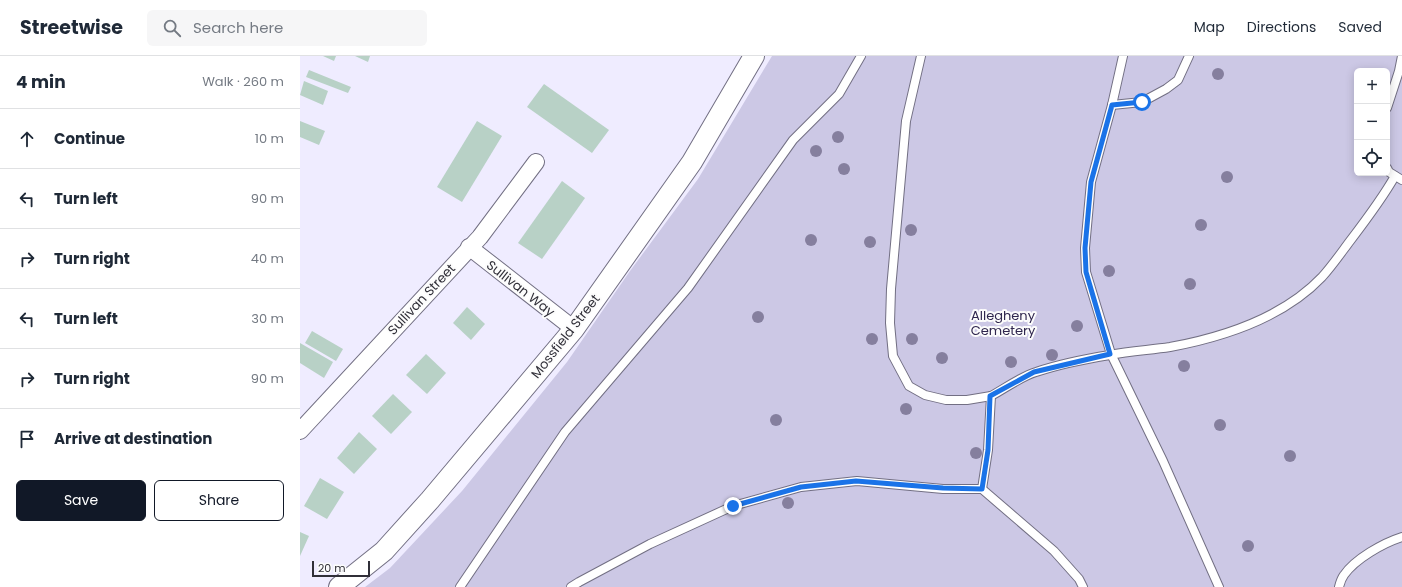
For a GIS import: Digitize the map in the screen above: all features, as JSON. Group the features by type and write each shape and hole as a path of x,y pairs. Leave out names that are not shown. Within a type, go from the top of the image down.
{"street":[{"name":"Mossfield Street","path":"339,587 384,551 430,500 574,329 692,162 754,56"},
{"name":"Sullivan Street","path":"300,431 469,247 480,237 536,162"},
{"name":"Sullivan Way","path":"469,247 574,329"}],"lane":[{"path":"460,587 565,432 688,288 794,140 839,94 861,56"},
{"path":"921,56 906,121 891,289 890,323 893,356 909,386 925,395 946,400 967,400 990,396 1034,372 1110,354 1169,347 1216,337 1252,323 1279,310 1302,294 1322,277 1398,178"},
{"path":"1123,56 1112,105 1091,182 1085,248 1086,272 1110,354 1163,462 1219,587"},
{"path":"1112,105 1142,102 1166,89 1178,80 1189,56"},
{"path":"1388,104 1399,71 1402,56"},
{"path":"982,489 988,450 990,396"},
{"path":"571,587 650,544 733,506 801,487 856,481 943,488 982,489 1054,551 1079,579 1083,587"},
{"path":"1339,587 1343,576 1354,564 1378,547 1402,537"}],"green space":[{"name":"Allegheny Cemetery","path":"772,56 1402,56 1402,587 365,587 390,568 462,491 567,362 630,271 698,179"}],"building":[{"path":"323,56 336,56 334,61"},
{"path":"355,56 370,56 368,62"},
{"path":"309,70 351,87 348,93 306,77"},
{"path":"304,81 328,91 323,105 300,95"},
{"path":"544,84 609,130 592,153 527,107"},
{"path":"300,121 325,131 319,145 300,137"},
{"path":"477,121 502,136 462,202 437,187"},
{"path":"562,181 585,198 542,259 518,243"},
{"path":"467,307 485,324 471,340 453,323"},
{"path":"312,331 343,349 336,361 305,343"},
{"path":"300,343 333,362 324,378 300,363"},
{"path":"426,354 446,373 427,394 406,375"},
{"path":"393,394 412,412 391,434 372,416"},
{"path":"359,432 377,449 354,474 337,458"},
{"path":"320,478 344,492 327,519 304,506"},
{"path":"300,532 309,536 300,556"}],"route":[{"path":"733,506 801,487 856,481 943,488 982,489 988,450 990,396 1034,372 1110,354 1086,272 1085,248 1091,182 1112,105 1142,102"}]}
